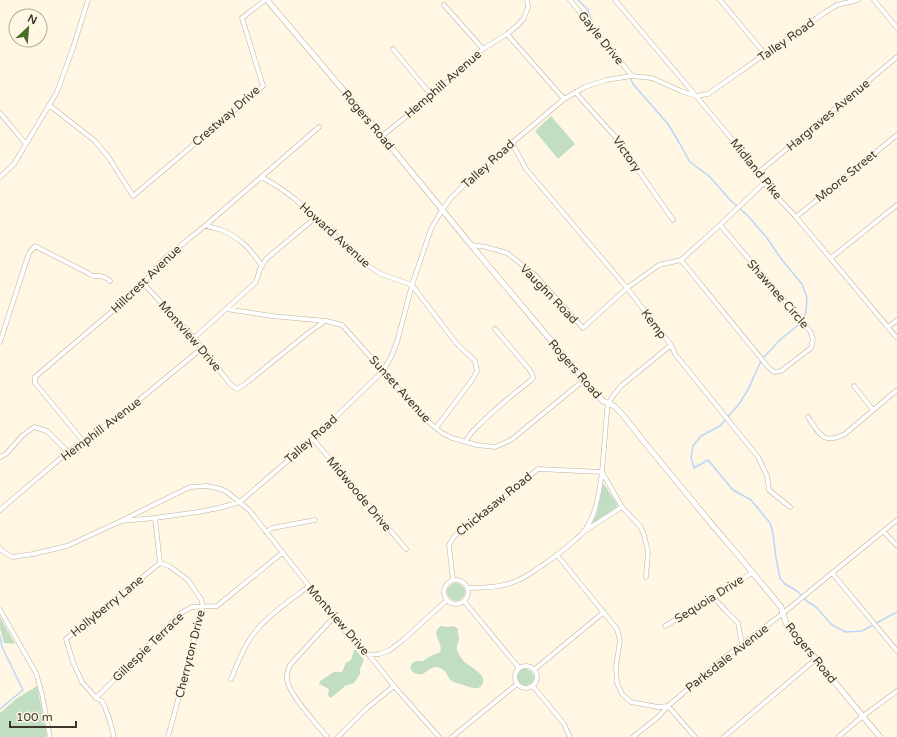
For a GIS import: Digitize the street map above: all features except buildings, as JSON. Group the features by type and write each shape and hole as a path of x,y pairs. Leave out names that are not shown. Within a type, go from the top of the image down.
{"street":[{"path":"0,177 14,164 57,92 63,78 88,0"},
{"name":"Crestway Drive","path":"49,105 95,141 109,158 133,196 263,86 242,18 266,0"},
{"name":"Rogers Road","path":"266,0 382,136 584,380 603,401 614,406 622,414 781,607 786,623 880,737"},
{"name":"Hemphill Avenue","path":"382,136 432,96 483,49 507,34 518,25 524,18 528,7 527,0"},
{"name":"Gayle Drive","path":"570,0 632,76"},
{"name":"Midland Pike","path":"615,0 759,172 764,182 831,258 897,338"},
{"path":"720,0 765,54"},
{"name":"Talley Road","path":"121,521 198,512 240,502 312,438 383,371 397,342 412,284 431,229 442,210 451,198 465,184 564,99 585,87 606,80 632,76 652,78 696,96 708,94 824,13 837,5 858,0"},
{"path":"874,0 897,28"},
{"path":"444,5 483,49"},
{"path":"507,34 564,99"},
{"path":"393,49 432,96"},
{"name":"Hargraves Avenue","path":"759,172 897,57"},
{"name":"Victory","path":"575,92 619,141 626,154 673,220"},
{"path":"0,113 26,144"},
{"name":"Hillcrest Avenue","path":"83,441 35,383 35,377 122,303 143,283 165,258 206,225 319,127"},
{"name":"Moore Street","path":"796,217 897,135"},
{"name":"Kemp","path":"512,143 526,169 627,288 670,345 675,354 758,458 767,476 769,490 790,507"},
{"name":"Howard Avenue","path":"262,177 280,188 364,263 381,274 412,284"},
{"path":"627,288 659,264 681,260 720,225 764,182"},
{"path":"831,258 897,205"},
{"path":"194,338 256,282 266,259 315,218"},
{"path":"206,225 240,239 250,249 262,266"},
{"name":"Shawnee Circle","path":"681,260 768,367 774,372 781,371 811,348 813,339 810,331 720,225"},
{"name":"Vaughn Road","path":"471,245 486,247 507,253 535,275 583,328 627,288"},
{"path":"0,342 29,253 35,246 88,273 90,276 103,276 110,281"},
{"name":"Montview Drive","path":"143,283 194,338 231,385 237,389 307,334 326,321"},
{"path":"412,284 456,343 475,361 477,371 436,428"},
{"name":"Sunset Avenue","path":"226,309 342,324 425,419 452,438 477,446 496,447 511,440 584,380"},
{"path":"888,327 897,320"},
{"path":"466,442 475,429 488,416 530,382 532,378 532,374 529,369 495,329"},
{"path":"584,531 593,514 598,498 602,472 608,404 612,396 621,386 670,345"},
{"name":"Hemphill Avenue","path":"0,510 68,452 127,410 202,348"},
{"path":"854,386 873,410"},
{"path":"808,418 824,437 831,439 837,438 845,434 897,390"},
{"path":"0,457 6,454 22,436 34,427 47,431 68,452"},
{"name":"Midwoode Drive","path":"312,438 406,549"},
{"name":"Chickasaw Road","path":"453,580 449,545 453,538 538,469 602,472"},
{"path":"602,472 622,507 640,526 644,535 648,552 646,577"},
{"name":"Talley Road","path":"0,548 12,557 67,546 190,487 207,486 221,488 240,502"},
{"name":"Montview Drive","path":"240,502 249,510 355,643 369,655 439,737"},
{"path":"468,588 480,588 516,582 557,555 584,531 622,507"},
{"path":"155,518 160,563"},
{"path":"266,532 272,528 315,520"},
{"name":"Parksdale Avenue","path":"633,737 657,718 668,706 724,658 782,614 897,520"},
{"path":"883,531 897,546"},
{"name":"Gillespie Terrace","path":"96,698 181,613 192,607 217,606 282,553"},
{"path":"557,555 618,629 620,641 616,666 617,683 622,694 631,702 658,707 668,706 695,737"},
{"name":"Cherryton Drive","path":"160,563 169,566 188,580 201,599 203,607 168,737"},
{"name":"Hollyberry Lane","path":"114,737 104,705 102,701 96,698 82,682 73,662 66,638 160,563"},
{"name":"Sequoia Drive","path":"666,626 752,573"},
{"path":"832,573 897,652"},
{"path":"453,580 463,582 468,588 466,599 460,604 450,603 445,597 445,586 448,582 453,580"},
{"path":"231,679 243,651 261,625 309,586"},
{"path":"714,597 738,622 742,645"},
{"path":"369,655 379,654 392,648 403,640 447,600"},
{"path":"464,602 519,668"},
{"path":"0,610 36,673 42,694 50,737"},
{"path":"535,669 604,612"},
{"path":"327,737 289,688 287,674 290,665 334,617"},
{"path":"724,737 816,659"},
{"path":"524,665 535,669 537,675 533,686 528,688 517,684 515,674 519,668 524,665"},
{"path":"452,737 517,684"},
{"path":"338,737 367,708 394,686"},
{"path":"533,686 564,724 570,737"},
{"path":"838,737 897,691"}],"green space":[{"path":"551,116 575,144 558,159 535,131"},
{"path":"603,484 617,506 594,523 593,522 597,513"},
{"path":"456,583 460,584 464,588 464,596 460,600 456,601 452,600 448,596 447,592 448,588 452,584"},
{"path":"0,617 15,644 4,643 0,628"},
{"path":"441,626 454,626 458,629 459,638 457,650 463,660 482,677 483,683 479,688 473,688 453,682 444,670 438,667 431,668 423,674 414,673 410,668 412,663 416,661 423,661 440,652 441,648 436,632"},
{"path":"354,650 356,650 364,660 360,669 360,674 354,683 345,686 331,698 329,697 329,690 319,684 320,681 334,672 342,672 346,663 351,660"},
{"path":"524,668 531,671 534,677 533,682 527,686 520,684 517,677 519,671"},
{"path":"37,686 47,735 45,737 0,737 0,713 16,699"}],"waterway":[{"path":"578,0 588,10 593,25"},
{"path":"630,77 633,84 668,124 690,162 710,177 730,200 748,216 802,284 807,298 806,312 803,320"},
{"path":"801,323 781,339 762,359 749,388 739,404 720,426 701,436 693,446 691,457 694,468 708,460 733,490 751,500 770,523 780,578 785,584 797,591 808,602 816,607 832,625 846,632 862,631 897,612"},
{"path":"0,636 2,647 23,690 0,709"}]}
